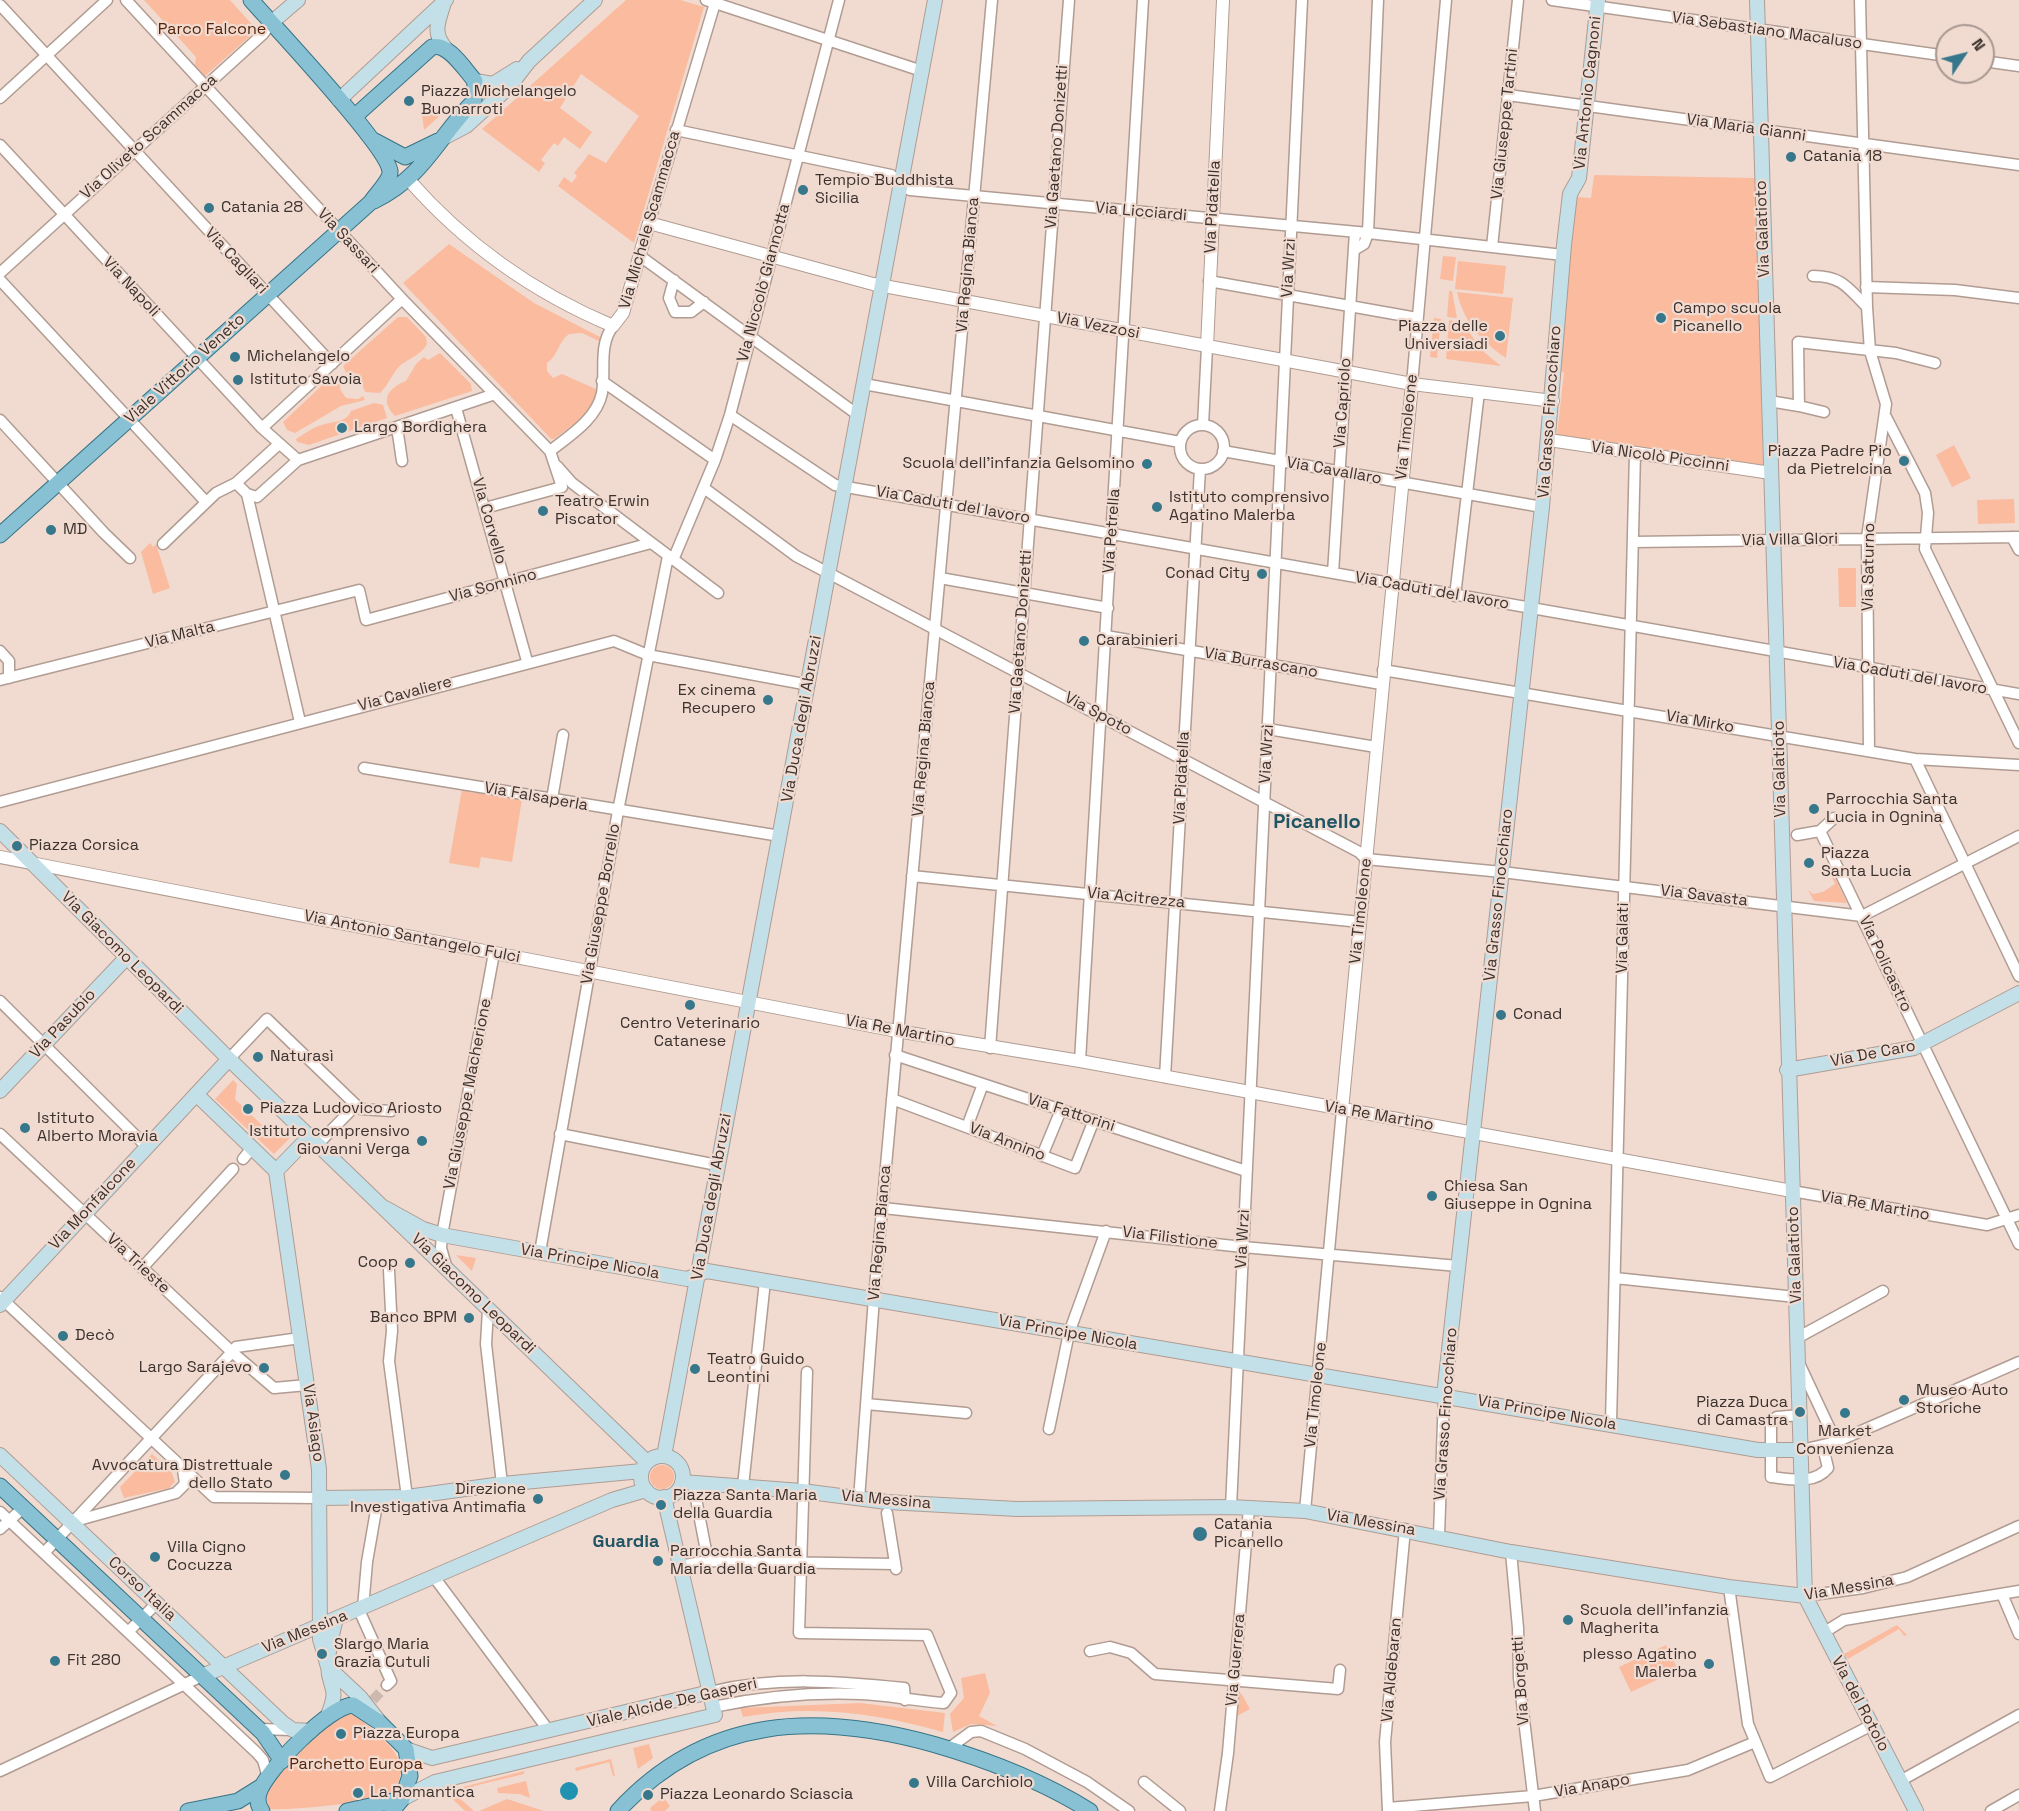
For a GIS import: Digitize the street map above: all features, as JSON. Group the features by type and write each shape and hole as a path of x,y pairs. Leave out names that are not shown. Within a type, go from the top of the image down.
{"main road":[{"path":"251,0 375,141 390,170 389,177 371,202"},
{"name":"Via Oliveto Scammacca","path":"271,23 298,0"},
{"path":"375,141 405,157 422,151 466,126 509,87 529,61 595,0"},
{"name":"Via Duca degli Abruzzi","path":"664,1456 935,0"},
{"name":"Via Galatioto","path":"1757,0 1801,1484"},
{"path":"335,96 445,2"},
{"path":"445,2 436,30 438,40 475,81 493,84 529,61"},
{"name":"Via Antonio Cagnoni","path":"1563,255 1570,194 1579,178 1598,4"},
{"path":"417,59 428,43 432,15"},
{"path":"354,117 432,47 446,49"},
{"path":"371,202 396,190 429,159 443,138 474,101 475,81"},
{"name":"Viale Vittorio Veneto","path":"0,535 371,202"},
{"name":"Via Grasso Finocchiaro","path":"1444,1395 1549,440 1553,401 1551,372 1563,255"},
{"name":"Via Giacomo Leopardi","path":"0,831 229,1059 621,1437 645,1466"},
{"name":"Via Pasubio","path":"0,1091 126,958"},
{"name":"Via De Caro","path":"1787,1070 1922,1044 2019,993"},
{"name":"Via Monfalcone","path":"1,1301 195,1099 229,1059"},
{"path":"195,1099 248,1153 277,1175 317,1144"},
{"name":"Via Asiago","path":"277,1175 320,1469 320,1625 323,1652 336,1692 328,1716"},
{"name":"Via Principe Nicola","path":"385,1208 423,1229 442,1235 687,1279 707,1271 1764,1450 1801,1450"},
{"name":"Corso Italia","path":"0,1455 288,1726"},
{"path":"319,1498 407,1497 501,1484 607,1474 645,1466 664,1456 678,1463 693,1483 664,1497 652,1495 646,1490 641,1479 645,1466"},
{"name":"Via Messina","path":"693,1483 1017,1509 1231,1507 1305,1511 1405,1529 1511,1552 1729,1587 1805,1596"},
{"path":"1801,1484 1805,1596"},
{"name":"Corso Italia","path":"0,1486 258,1729 278,1752 282,1761"},
{"name":"Via Messina","path":"202,1676 612,1500 646,1490"},
{"path":"664,1497 714,1711"},
{"name":"Via del Rotolo","path":"1805,1596 1916,1811"},
{"path":"336,1619 330,1640 328,1667 371,1703 379,1722"},
{"name":"Viale Alcide De Gasperi","path":"406,1749 432,1758 710,1692"},
{"path":"188,1811 236,1801 265,1782 282,1761 328,1716 342,1707 353,1705 379,1722 406,1749 410,1776 397,1805 347,1811"},
{"name":"Viale Alcide De Gasperi","path":"397,1805 435,1782 714,1711"},
{"path":"618,1811 650,1780 681,1759 725,1738 760,1730 807,1725 836,1726 898,1736 948,1749 1038,1781 1090,1811"},
{"path":"288,1726 311,1731"},
{"path":"552,1730 560,1752"},
{"path":"262,1811 258,1802 265,1782"}],"street":[{"path":"0,98 107,0"},
{"name":"Via Sassari","path":"126,0 402,299 550,451 561,487 485,508"},
{"name":"Via Niccolò Giannotta","path":"671,558 716,460 730,415 839,0"},
{"name":"Via Regina Bianca","path":"859,1498 897,1031 992,0"},
{"name":"Via Gaetano Donizetti","path":"990,1048 1069,0"},
{"name":"Via Petrella","path":"1080,1061 1143,0"},
{"name":"Via Pidatella","path":"1203,420 1223,0"},
{"name":"Via Wrzì","path":"1231,1507 1302,0"},
{"path":"1354,250 1364,244 1368,233 1378,0"},
{"name":"Via Timoleone","path":"1305,1511 1391,584 1412,384 1446,0"},
{"name":"Via Giuseppe Tartini","path":"1492,247 1518,0"},
{"name":"Via Sebastiano Macaluso","path":"1552,0 1598,4 1758,31 1935,55"},
{"name":"Via Saturno","path":"1860,0 1866,308 1870,351 1885,396 1886,417 1867,538 1869,750"},
{"path":"710,2 922,71"},
{"name":"Via Michele Scammacca","path":"550,451 593,412 602,394 606,340 613,326 623,314 710,2"},
{"name":"Via Cagliari","path":"0,5 329,361"},
{"name":"Via Oliveto Scammacca","path":"0,273 271,23"},
{"path":"1995,63 2019,66"},
{"name":"Via Maria Gianni","path":"1508,95 2019,165"},
{"name":"Via Licciardi","path":"676,130 891,175 910,190 1368,233 1563,255"},
{"name":"Via Napoli","path":"0,145 262,428 298,460"},
{"path":"408,179 451,224 516,274 579,310 613,326"},
{"name":"Via Vezzosi","path":"650,222 882,285 1412,384 1553,401"},
{"name":"Via Capriolo","path":"1333,573 1355,232"},
{"path":"640,256 858,415"},
{"path":"1813,276 1830,276 1840,280 1866,308"},
{"path":"669,277 669,298 675,312 691,312 700,299"},
{"path":"0,280 204,499"},
{"path":"1209,280 1417,318"},
{"path":"1866,287 1955,290 2019,298"},
{"path":"262,428 329,361 402,299"},
{"path":"1798,406 1798,342 1896,353 1935,363"},
{"path":"602,381 716,460"},
{"path":"864,384 1175,442"},
{"path":"1455,596 1479,392"},
{"path":"236,483 247,494 256,497 298,460 397,427 458,412 495,394"},
{"path":"1769,401 1824,412"},
{"name":"Via Corvello","path":"458,412 527,661"},
{"name":"Via Caduti del lavoro","path":"730,415 835,485 1112,532 1869,670 2019,694"},
{"path":"1886,417 1925,493 1928,513 1925,549 2019,742"},
{"path":"0,420 130,558"},
{"path":"1203,420 1217,431 1228,452 1217,463 1200,473 1186,462 1175,442 1186,431 1203,420"},
{"path":"397,427 402,461"},
{"name":"Via Nicolò Piccinni","path":"1549,440 1771,473"},
{"path":"162,544 204,499 236,483 279,444"},
{"name":"Via Cavallaro","path":"1228,452 1542,507"},
{"name":"Via Galati","path":"1611,1423 1635,453"},
{"path":"554,463 572,483 718,593"},
{"name":"Via Pidatella","path":"1165,1077 1200,473"},
{"name":"Via Spoto","path":"704,488 796,556 829,571 1265,802 1359,852 1366,859"},
{"path":"247,494 300,722"},
{"path":"2015,537 2019,550"},
{"name":"Via Villa Glori","path":"1633,542 2015,537"},
{"name":"Via Sonnino","path":"359,590 366,621 651,543"},
{"name":"Via Giuseppe Borrello","path":"540,1252 618,811 648,655 671,558"},
{"path":"940,578 1108,608"},
{"name":"Via Malta","path":"4,679 359,590"},
{"name":"Via Burrascano","path":"1106,636 1382,684"},
{"name":"Via Cavaliere","path":"1,801 527,661 614,641 648,655 809,685"},
{"path":"0,651 9,661 4,679"},
{"name":"Via Mirko","path":"1383,670 1916,759 2019,765"},
{"path":"1268,729 1376,747"},
{"path":"552,799 563,735"},
{"path":"1916,759 2019,976"},
{"name":"Via Falsaperla","path":"364,768 780,836"},
{"path":"1797,835 1820,831 1834,818"},
{"name":"Via Policastro","path":"1820,831 2019,1244"},
{"path":"1862,915 1966,865 2019,836"},
{"name":"Via Antonio Santangelo Fulci","path":"0,856 750,1002"},
{"name":"Via Savasta","path":"1366,859 1502,872 1862,915"},
{"path":"48,880 59,868"},
{"name":"Via Acitrezza","path":"912,876 1360,922"},
{"name":"Via Giuseppe Macherione","path":"447,1269 441,1248 442,1235 494,953"},
{"path":"0,1001 147,1147"},
{"name":"Via Re Martino","path":"750,1002 990,1048 1080,1061 1987,1226 2019,1215"},
{"path":"229,1059 267,1019 361,1109 391,1111"},
{"name":"Via Fattorini","path":"895,1055 1246,1171"},
{"path":"967,1127 983,1084"},
{"name":"Via Annino","path":"892,1099 1074,1168 1094,1120"},
{"path":"317,1144 356,1105"},
{"path":"1042,1156 1061,1110"},
{"name":"Via Trieste","path":"0,1134 228,1348 274,1388 307,1385"},
{"path":"560,1134 717,1165"},
{"path":"142,1268 233,1169"},
{"name":"Via Filistione","path":"883,1208 1243,1247 1458,1266"},
{"path":"1049,1429 1069,1333 1106,1231"},
{"path":"389,1270 392,1331 389,1361 407,1497"},
{"path":"1615,1278 1796,1298"},
{"path":"743,1486 765,1281"},
{"path":"1797,1338 1883,1291"},
{"path":"1,1301 150,1433 214,1497 319,1498"},
{"path":"488,1310 486,1344 501,1484"},
{"path":"44,1553 150,1433 220,1364 228,1348 300,1338"},
{"path":"1798,1360 1829,1445 1828,1468 1816,1478 1801,1484 1771,1477 1764,1450 1771,1421 1777,1417 1800,1412"},
{"path":"1801,1450 1829,1445 2019,1362"},
{"path":"801,1561 807,1372"},
{"name":"Via Grasso Finocchiaro","path":"1439,1536 1444,1395"},
{"path":"866,1404 966,1413"},
{"path":"71,1522 176,1493 185,1484 183,1468"},
{"path":"113,1477 103,1497 107,1505 113,1509"},
{"path":"693,1483 711,1561"},
{"path":"378,1499 361,1609 391,1681 387,1685"},
{"path":"0,1529 23,1508"},
{"name":"Via Guerrera","path":"1220,1811 1228,1753 1249,1508"},
{"path":"0,1512 257,1753 263,1760 265,1782"},
{"path":"680,1570 711,1561 801,1561 896,1567 887,1513"},
{"name":"Via Messina","path":"1805,1596 1863,1588 1907,1577 2019,1526"},
{"name":"Via Aldebaran","path":"1388,1809 1385,1742 1405,1529"},
{"name":"Via Borgetti","path":"1511,1552 1519,1678 1535,1811"},
{"name":"Viale Alcide De Gasperi","path":"714,1711 746,1701 833,1694 862,1694 944,1703 951,1693 927,1635 799,1633 801,1561"},
{"path":"434,1577 552,1730"},
{"path":"1729,1587 1748,1724 1770,1777 1872,1725"},
{"path":"1823,1633 1844,1620 2019,1591"},
{"path":"2002,1594 2019,1634"},
{"path":"128,1632 157,1603"},
{"path":"1090,1651 1110,1647 1131,1653 1155,1674 1338,1689 1340,1670"},
{"name":"Via Messina","path":"0,1771 202,1676"},
{"name":"Viale Alcide De Gasperi","path":"710,1692 744,1684 798,1680 904,1688 905,1700"},
{"path":"1900,1781 2019,1714"},
{"path":"258,1729 288,1726"},
{"path":"948,1749 971,1732 981,1731 1025,1749 1087,1782 1129,1811"},
{"name":"Via Anapo","path":"1388,1809 1413,1809 1533,1796 1688,1770 1755,1742"},
{"path":"1144,1782 1180,1811"},
{"path":"1991,1811 2019,1796"}],"green space":[{"name":"Parco Falcone","path":"144,0 230,0 257,30 205,76 195,65 196,57"},
{"path":"626,0 680,0 704,7 634,243 558,186 564,177 572,183 577,176 574,173 589,154 606,163 639,116 581,74 560,108 592,132 580,149 564,137 558,146 554,143 541,160 545,163 539,172 482,129"},
{"path":"431,106 446,110 424,130 422,114"},
{"name":"Campo scuola Picanello","path":"1594,175 1756,178 1763,465 1557,435 1564,372 1557,371 1577,197 1591,198"},
{"path":"449,244 534,303 602,338 601,342 582,333 569,334 562,341 554,357 547,363 547,371 553,378 562,374 598,390 590,412 554,439 551,439 403,283"},
{"path":"1443,256 1456,257 1453,281 1440,279"},
{"path":"1458,261 1506,266 1503,294 1455,289"},
{"path":"1449,291 1452,291 1457,318 1447,317"},
{"path":"1457,292 1513,298 1506,358 1475,330 1464,312"},
{"path":"398,317 407,317 426,337 427,344 397,369 380,393 365,392 359,375 350,371 346,373 343,366"},
{"path":"1434,318 1441,319 1437,358 1430,357"},
{"path":"1449,320 1462,323 1484,352 1501,366 1446,359"},
{"path":"440,353 471,384 472,391 395,416 388,404 388,395 395,387 406,381 416,364 424,357 428,360"},
{"path":"333,375 341,380 340,389 346,398 358,399 363,396 365,400 341,406 295,433 287,430 283,422"},
{"path":"374,403 383,405 387,418 309,445 297,442 296,439 312,429 343,420 351,411"},
{"path":"1954,445 1971,478 1952,487 1936,455"},
{"path":"2014,499 2015,523 1978,524 1977,500"},
{"path":"150,543 153,547 156,544 170,588 153,594 141,552"},
{"path":"1838,568 1856,568 1856,607 1839,607"},
{"path":"462,789 473,793 477,791 522,799 512,862 481,857 479,868 449,863"},
{"path":"1830,867 1847,903 1814,901 1808,890 1813,894 1823,892 1835,884 1828,869"},
{"path":"233,1080 237,1084 235,1099 272,1135 285,1133 290,1138 274,1154 215,1099"},
{"path":"456,1255 476,1258 472,1271"},
{"path":"152,1454 172,1473 175,1482 169,1488 124,1498 120,1487"},
{"path":"662,1465 671,1468 674,1477 671,1486 662,1489 653,1486 650,1477 653,1468"},
{"path":"1897,1625 1907,1635 1904,1636 1899,1629 1848,1659 1844,1654"},
{"path":"1666,1645 1678,1670 1631,1692 1619,1667"},
{"path":"985,1673 990,1693 979,1716 997,1726 971,1724 953,1732 950,1714 964,1698 961,1678"},
{"path":"1241,1693 1250,1709 1237,1716 1238,1695"},
{"path":"860,1703 945,1713 943,1732 894,1720 844,1712 793,1711 743,1717 740,1708"},
{"name":"Parchetto Europa","path":"346,1713 353,1713 382,1738 394,1752 401,1768 396,1787 387,1795 364,1801 309,1808 269,1809 266,1797 281,1773 312,1741"},
{"path":"649,1744 653,1758 638,1769 633,1748"},
{"path":"611,1759 615,1776 613,1776 609,1762 576,1771 575,1768"},
{"path":"524,1771 524,1774 474,1786 468,1791 463,1787"},
{"path":"526,1781 530,1798 520,1794 498,1793 497,1788"},
{"path":"450,1790 473,1811 465,1811 444,1791"},
{"path":"663,1797 670,1806 665,1811 651,1811 650,1808"},
{"path":"507,1799 544,1811 479,1811"}],"water":[{"path":"569,1782 575,1785 578,1791 575,1797 569,1800 563,1797 560,1791 563,1785"}],"tunnel":[{"path":"373,1700 387,1685"}],"place":[{"name":"Piazza Michelangelo Buonarroti","path":"409,101"},
{"name":"Catania 18","path":"1791,157"},
{"name":"Tempio Buddhista Sicilia","path":"803,190"},
{"name":"Catania 28","path":"209,208"},
{"name":"Campo scuola Picanello","path":"1661,318"},
{"name":"Piazza delle Universiadi","path":"1500,336"},
{"name":"Michelangelo","path":"235,357"},
{"name":"Istituto Savoia","path":"238,380"},
{"name":"Largo Bordighera","path":"342,428"},
{"name":"Piazza Padre Pio da Pietrelcina","path":"1904,461"},
{"name":"Scuola dell'infanzia Gelsomino","path":"1147,464"},
{"name":"Istituto comprensivo Agatino Malerba","path":"1157,507"},
{"name":"Teatro Erwin Piscator","path":"543,511"},
{"name":"MD","path":"51,530"},
{"name":"Conad City","path":"1262,574"},
{"name":"Carabinieri","path":"1084,641"},
{"name":"Ex cinema Recupero","path":"768,700"},
{"name":"Parrocchia Santa Lucia in Ognina","path":"1814,809"},
{"name":"Piazza Corsica","path":"17,846"},
{"name":"Piazza Santa Lucia","path":"1809,863"},
{"name":"Centro Veterinario Catanese","path":"690,1005"},
{"name":"Conad","path":"1501,1015"},
{"name":"Naturasì","path":"258,1057"},
{"name":"Piazza Ludovico Ariosto","path":"248,1109"},
{"name":"Istituto Alberto Moravia","path":"25,1128"},
{"name":"Istituto comprensivo Giovanni Verga","path":"422,1141"},
{"name":"Chiesa San Giuseppe in Ognina","path":"1432,1196"},
{"name":"Coop","path":"410,1263"},
{"name":"Banco BPM","path":"469,1318"},
{"name":"Decò","path":"63,1336"},
{"name":"Largo Sarajevo","path":"264,1368"},
{"name":"Teatro Guido Leontini","path":"695,1369"},
{"name":"Museo Auto Storiche","path":"1904,1400"},
{"name":"Piazza Duca di Camastra","path":"1800,1412"},
{"name":"Market Convenienza","path":"1845,1413"},
{"name":"Avvocatura Distrettuale dello Stato","path":"285,1475"},
{"name":"Direzione Investigativa Antimafia","path":"538,1499"},
{"name":"Piazza Santa Maria della Guardia","path":"661,1505"},
{"name":"Catania Picanello","path":"1200,1534"},
{"name":"Villa Cigno Cocuzza","path":"155,1557"},
{"name":"Parrocchia Santa Maria della Guardia","path":"658,1561"},
{"name":"Scuola dell'infanzia Magherita","path":"1568,1620"},
{"name":"Slargo Maria Grazia Cutuli","path":"322,1654"},
{"name":"Fit 280","path":"55,1661"},
{"name":"plesso Agatino Malerba","path":"1709,1664"},
{"name":"Piazza Europa","path":"341,1734"},
{"name":"Villa Carchiolo","path":"914,1783"},
{"name":"La Romantica","path":"358,1793"},
{"name":"Piazza Leonardo Sciascia","path":"648,1795"}],"district":[{"name":"Picanello","path":"1317,823"},
{"name":"Guardia","path":"626,1542"}]}
